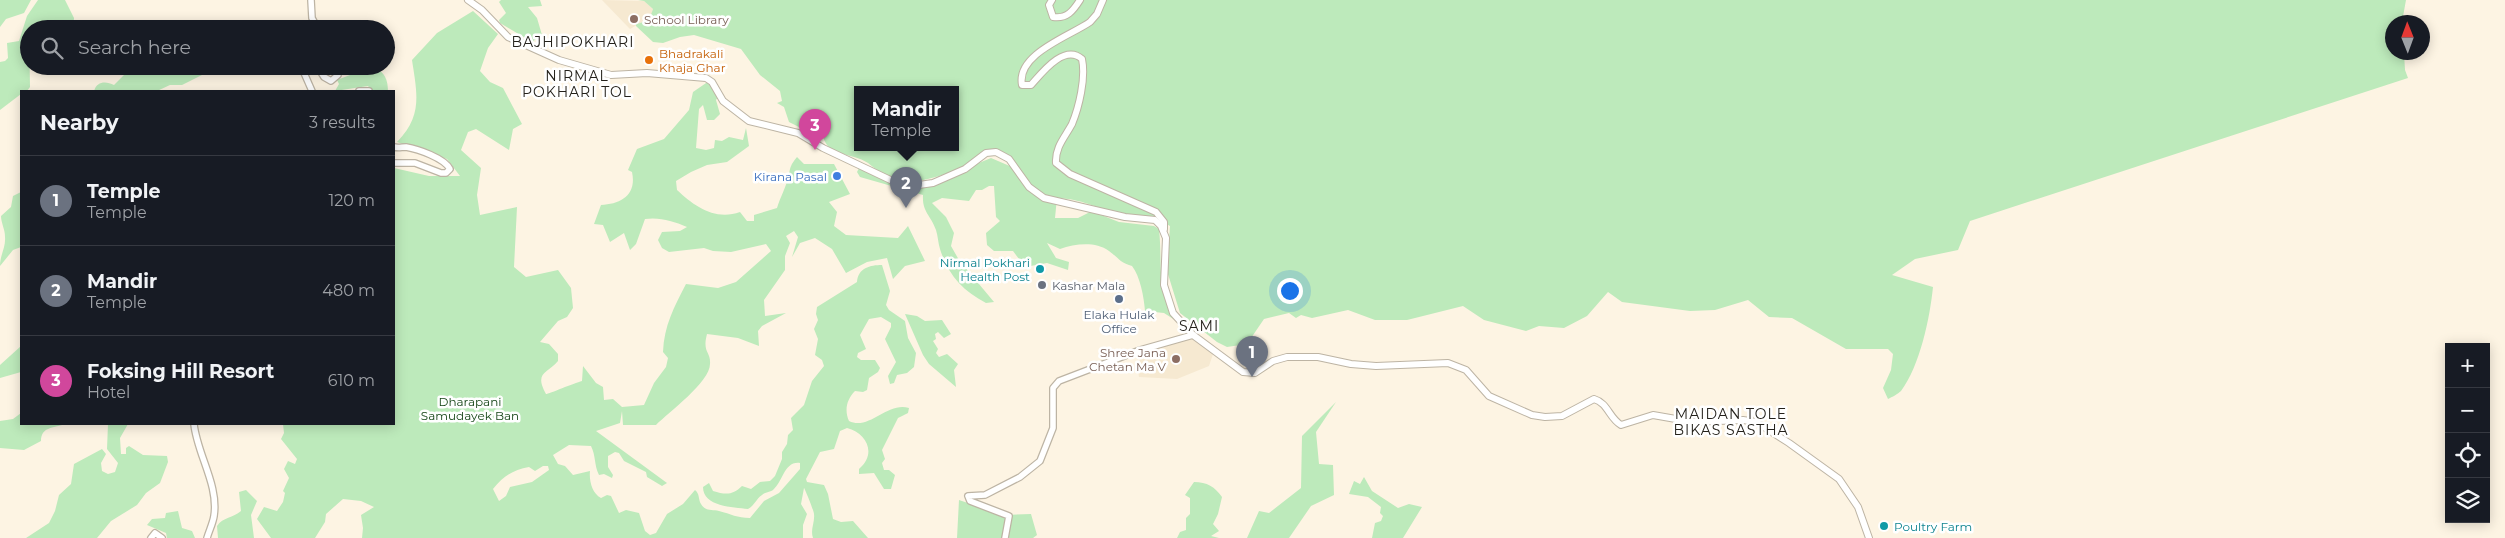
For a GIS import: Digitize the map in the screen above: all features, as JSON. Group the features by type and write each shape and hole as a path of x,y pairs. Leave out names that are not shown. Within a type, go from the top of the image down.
{"main road":[{"path":"468,0 482,10 508,37 559,60 611,75 647,73 709,79 723,101 749,121 798,133 823,148 901,185 912,186 932,183 965,169 986,154 996,152 1009,159 1035,194 1044,198 1125,217 1155,220 1164,232"},
{"path":"1052,0 1049,5 1050,13 1053,17 1059,18 1073,11 1080,0"},
{"path":"1103,0 1097,14 1090,22 1035,54 1022,76 1022,85 1031,85 1055,60 1073,56 1082,59 1078,104 1072,123 1058,147 1056,163 1070,174 1156,212 1164,222 1166,295 1173,313 1193,335 1235,367 1250,374 1259,372 1273,362 1287,357 1318,358 1376,366 1448,363 1466,370 1489,396 1532,415 1545,418 1562,416 1594,399 1604,403 1617,422 1621,424 1653,415 1693,422 1756,422 1790,443 1839,479 1858,507 1869,538"}],"street":[{"path":"311,0 313,20"},
{"path":"305,75 312,90"},
{"path":"323,75 331,81 338,75"},
{"path":"395,147 406,147 423,153 442,161 450,169 446,173 441,173 415,163 395,163"},
{"path":"1005,538 1009,516 970,501 968,496 985,495 1020,477 1040,461 1053,428 1053,388 1059,381 1140,350 1193,335"},
{"path":"194,425 198,446 214,500 214,518 206,538"},
{"path":"151,538 156,533 162,538"}],"shaded area":[{"path":"602,0 644,1 653,9 651,17 630,29"},
{"name":"Shree Jana Chetan Ma V","path":"1185,334 1210,350 1213,354 1209,366 1177,379 1139,377 1137,365 1140,363 1139,352"}],"green space":[{"path":"0,0 31,0 24,13 6,19 0,27"},
{"path":"38,0 65,0 74,18 74,20 26,20"},
{"path":"501,0 540,0 542,6 528,7 537,18 542,35 532,42 500,23 499,20 506,13 499,2"},
{"path":"638,0 2406,0 2403,15 2385,15 2385,60 2404,60 2408,78 1970,221 1958,250 1915,259 1892,275 1933,287 1927,326 1914,368 1901,391 1888,399 1883,388 1891,370 1893,354 1888,349 1846,349 1792,318 1769,317 1748,300 1715,310 1690,311 1622,302 1608,292 1587,316 1564,328 1539,326 1526,331 1484,320 1463,306 1407,320 1375,320 1348,310 1312,318 1301,315 1296,318 1289,313 1264,319 1247,344 1227,347 1217,342 1180,313 1167,271 1170,226 1151,219 1057,198 1055,218 1078,218 1090,212 1119,222 1154,226 1159,229 1163,288 1166,299 1178,322 1164,313 1145,311 1144,299 1135,270 1109,251 1098,246 1085,244 1060,249 1047,243 1056,258 1069,262 1068,270 1047,263 1025,267 1013,251 994,251 987,245 986,233 1000,221 996,217 994,186 976,190 969,201 942,198 932,203 946,217 954,233 951,246 959,260 994,302 986,303 963,287 947,267 940,249 936,230 925,209 923,195 860,177 857,172 859,168 900,186 941,182 962,174 974,165 991,158 1012,167 1017,165 1011,157 1003,152 990,150 976,156 958,170 932,178 906,181 887,176 868,163 833,150 827,145 823,131 814,123 801,128 789,122 784,107 777,103 782,101 780,91 760,75 741,49 694,35 680,37 663,43 653,42 636,26 636,24 647,20 653,9 644,1"},
{"name":"Dharapani Samudayek Ban","path":"473,11 498,34 488,48 480,71 490,82 503,88 522,124 513,129 509,150 476,129 468,132 461,150 481,168 477,195 480,215 517,207 514,267 526,277 558,270 571,288 573,308 567,317 558,321 540,342 549,344 558,354 558,361 542,377 541,381 546,394 582,381 583,366 596,383 603,387 604,400 613,399 622,407 644,405 654,383 666,367 668,358 663,352 665,334 686,284 718,288 736,282 771,251 766,244 731,252 713,251 704,248 669,252 662,248 658,240 662,232 680,231 687,227 666,220 656,219 645,219 636,244 630,250 624,233 610,242 603,225 594,224 601,205 615,203 626,197 630,192 633,180 632,172 628,170 637,149 664,139 689,110 693,92 709,81 718,97 716,100 720,114 714,120 707,120 703,105 699,109 696,148 706,150 714,148 715,140 722,141 729,137 743,140 746,128 749,146 727,162 707,165 676,181 677,190 691,201 714,213 722,215 740,212 747,221 754,221 754,215 777,208 791,167 797,157 804,164 834,164 850,194 829,202 837,212 834,226 846,235 898,238 908,226 925,261 905,266 893,279 887,258 867,262 846,273 832,249 815,238 800,243 792,257 798,237 794,231 786,236 790,243 785,256 785,270 764,300 765,316 786,313 762,326 758,331 759,346 738,338 707,334 706,348 710,360 708,371 696,388 656,425 623,425 622,411 620,423 596,431 667,483 662,486 647,477 646,472 624,461 619,453 615,452 608,456 608,467 613,475 612,478 604,474 599,475 591,446 569,445 553,455 558,464 565,466 573,475 590,471 590,479 595,493 601,498 607,495 611,496 619,513 626,510 639,513 645,531 650,535 656,533 667,514 683,504 695,490 698,493 701,504 705,508 738,517 750,518 764,501 779,493 800,469 800,463 790,465 773,490 763,494 748,509 720,505 713,502 704,494 703,487 709,483 713,491 729,493 736,491 742,486 751,489 760,482 770,481 775,476 782,459 782,452 787,444 788,435 793,430 791,418 804,405 812,381 824,366 822,360 815,355 818,339 814,329 818,320 816,314 817,307 857,282 860,273 865,268 882,265 890,291 886,305 889,310 905,321 908,338 916,353 914,367 907,373 897,375 894,383 890,384 888,376 896,362 885,339 891,323 881,317 869,319 860,335 866,349 858,353 857,357 861,360 875,360 880,368 878,372 869,378 867,390 863,392 855,391 852,394 848,401 847,413 849,421 856,423 864,422 894,408 909,408 908,413 898,418 882,450 885,459 882,463 884,470 889,470 895,475 891,489 884,489 874,473 859,474 859,469 868,457 867,445 860,434 847,428 840,431 834,449 820,452 806,479 807,482 824,485 828,494 833,519 841,522 853,521 868,538 813,538 814,514 804,488 801,504 807,514 803,525 803,538 362,538 361,515 374,507 361,501 343,499 326,514 325,522 315,538 271,538 257,519 264,507 277,511 283,502 285,493 283,491 289,478 284,469 288,461 295,464 297,459 281,439 284,433 283,425 395,425 395,168 429,176 460,176 447,159 397,142 411,123 416,104 412,60 437,33","holes":["543,466 548,466 549,470 532,482 510,487 506,496 499,501 493,489 505,477 523,468 529,467 535,471"]},
{"path":"20,38 20,75 30,75 30,87 28,90 20,90 20,95 0,110 0,62 8,58 7,43 19,41"},
{"path":"124,75 202,75 182,85 170,85 159,90 94,90 97,85 102,83 114,85"},
{"path":"350,75 384,75 388,90 371,90 368,86 336,90 339,84 337,80"},
{"path":"20,192 20,247 13,250 0,266 5,241 1,216 11,207 13,196"},
{"path":"905,314 917,316 925,321 942,320 951,334 944,338 938,332 935,334 936,339 933,341 938,349 936,353 939,357 947,354 958,364 954,370 956,387 929,364 923,355"},
{"path":"20,347 20,372 0,378 0,365"},
{"path":"1336,402 1316,432 1319,464 1333,465 1334,495 1311,506 1289,538 1247,538 1259,511 1269,513 1301,488 1302,436"},
{"path":"20,414 20,425 61,425 46,430 41,441 24,450 0,448 0,421 13,419"},
{"path":"108,425 127,425 120,438 121,454 126,454 126,448 129,446 143,455 167,456 168,462 160,483 146,493 137,505 111,521 97,538 26,538 49,523 55,511 59,495 71,484 74,464 102,449 106,454 101,463 102,471 108,474 115,472 118,463 107,449"},
{"path":"1364,477 1372,491 1398,508 1409,504 1422,507 1403,538 1372,538 1375,523 1381,521 1383,516 1380,513 1381,507 1368,497 1349,494 1354,481 1360,484"},
{"path":"1194,482 1210,486 1222,497 1218,514 1213,524 1219,531 1211,536 1219,538 1177,538 1180,532 1186,530 1186,518 1190,514 1190,498 1185,495"},
{"path":"246,490 257,501 251,515 254,538 218,538 217,526 222,521 241,511 239,492"},
{"path":"959,500 1003,515 1031,514 1037,535 1033,538 957,538"},
{"path":"178,511 182,528 192,531 195,538 167,538 166,533 147,525 152,519 165,518 166,513"}],"place":[{"name":"School Library","path":"634,19"},
{"name":"Bhadrakali Khaja Ghar","path":"649,60"},
{"name":"Foksing Hill Resort","path":"815,150"},
{"name":"Kirana Pasal","path":"837,176"},
{"name":"Mandir","path":"906,208"},
{"name":"Nirmal Pokhari Health Post","path":"1040,269"},
{"name":"Kashar Mala","path":"1042,285"},
{"name":"Elaka Hulak Office","path":"1119,299"},
{"name":"Shree Jana Chetan Ma V","path":"1176,359"},
{"name":"Temple","path":"1252,377"},
{"name":"Poultry Farm","path":"1884,526"}],"district":[{"name":"BAJHIPOKHARI","path":"573,42"},
{"name":"NIRMAL POKHARI TOL","path":"577,84"},
{"name":"SAMI","path":"1199,326"},
{"name":"MAIDAN TOLE BIKAS SASTHA","path":"1731,422"}]}
